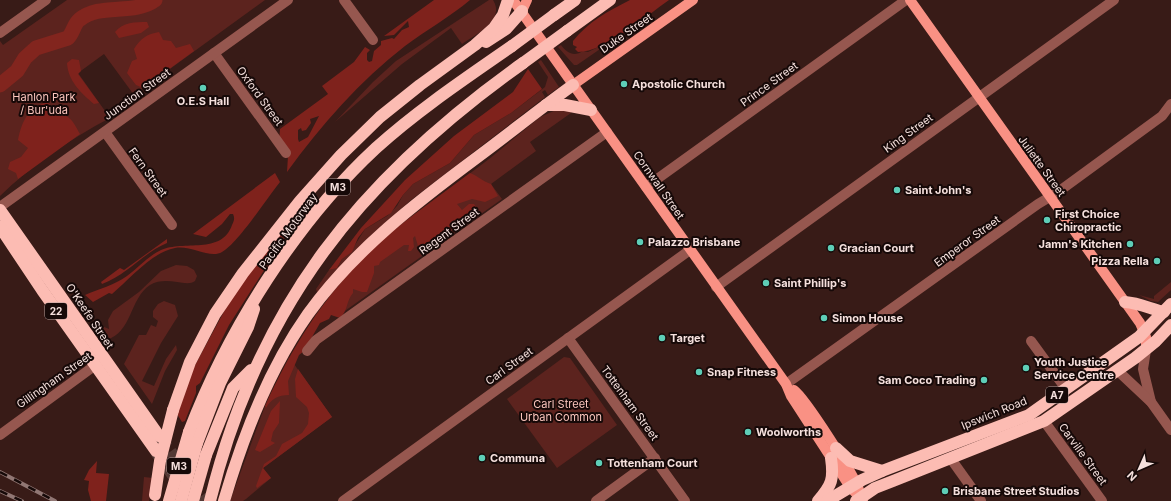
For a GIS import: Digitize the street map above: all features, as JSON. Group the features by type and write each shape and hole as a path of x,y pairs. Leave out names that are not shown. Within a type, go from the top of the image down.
{"highway":[{"path":"155,498 160,461 173,410 190,362 215,314 243,273 300,201 346,150 380,117 420,85 475,45 499,22 508,0"},
{"name":"Pacific Motorway","path":"169,501 189,432 224,351 242,318 296,239 356,168 406,123 575,0"},
{"name":"M3","path":"210,501 217,470 238,407 256,365 281,316 335,235 360,205 390,173 424,141 468,104 610,0"},
{"path":"475,45 488,42 503,32 514,22 524,6"},
{"path":"224,501 228,485 242,448 274,372 305,319 330,287 373,241 426,195 573,85"},
{"path":"546,105 566,105 591,110"},
{"name":"O'Keefe Street","path":"0,209 156,451"},
{"name":"O'Keefe Street","path":"0,227 99,362 159,436"},
{"path":"181,501 197,443 220,383 248,327 259,295"},
{"path":"1125,302 1137,303 1146,308 1168,308"},
{"name":"Ipswich Road","path":"827,501 882,471 1029,415 1145,332 1168,308"},
{"name":"A7","path":"860,500 881,486 1044,421 1146,350 1171,325"},
{"path":"193,501 206,455 233,388 256,365"},
{"path":"818,501 829,488 832,481 833,453 850,461 882,471"}],"main road":[{"name":"Cornwall Street","path":"513,0 524,6 573,85 786,384 796,392 854,485 860,500"},
{"name":"Duke Street","path":"573,85 693,0"},
{"name":"Juliette Street","path":"910,0 1145,332"},
{"path":"1145,332 1146,350"}],"street":[{"path":"0,33 46,0"},
{"name":"Junction Street","path":"0,209 288,0"},
{"path":"344,0 373,40"},
{"name":"Prince Street","path":"646,187 906,0"},
{"name":"King Street","path":"716,287 1114,0"},
{"name":"Oxford Street","path":"214,53 286,153"},
{"name":"Emperor Street","path":"786,384 1166,114 1171,104"},
{"name":"Fern Street","path":"105,132 172,225"},
{"name":"Regent Street","path":"307,351 316,340 607,132"},
{"name":"Carl Street","path":"343,501 690,250"},
{"name":"Tottenham Street","path":"568,338 686,501"},
{"path":"1031,341 1066,389"},
{"path":"1146,350 1143,374 1151,402"},
{"name":"Gillingham Street","path":"0,435 99,362"},
{"path":"1118,370 1151,402 1171,430"},
{"name":"Carville Street","path":"1044,421 1102,501"},
{"path":"596,501 655,458"},
{"path":"951,459 981,501"}],"green space":[{"name":"Hanlon Park / Bur'uda","path":"67,0 265,0 134,95 104,54 78,73 110,118 52,153 38,163 0,196 0,41 3,45"},
{"path":"489,0 493,0 496,7 495,14 492,20 481,31 462,44 451,28 402,64 335,122 373,82 396,61"},
{"path":"616,38 577,65 574,65 558,47 561,45 568,52 577,54 583,51 588,52"},
{"path":"541,60 559,87 548,95 545,90 542,92 545,97 411,200 367,239 319,292 317,292 316,289 329,270 338,267 342,259 350,253 365,229 387,216 397,206 403,195 413,184 450,163 474,135 511,113 545,87 548,77 538,62"},
{"path":"569,109 571,113 530,142 536,151 491,184 502,199 342,313 329,296 367,255 395,230 489,159 540,117 556,110"},
{"path":"176,265 187,266 194,270 197,276 195,281 187,283 163,281 150,285 138,298 121,330 115,336 106,340 95,323 109,329 108,320 113,311 139,292 161,271"},
{"path":"1171,282 1171,290 1158,302 1151,301 1139,295 1154,299 1154,296"},
{"path":"164,301 175,305 178,316 161,343 142,381 154,386 166,359 176,345 177,350 165,371 152,404 124,364 139,335 146,335 151,325 156,327 158,321 153,317 153,311 158,304"},
{"path":"289,357 332,417 263,468 271,478 246,499 243,501 230,501 265,406"},
{"name":"Carl Street Urban Common","path":"564,357 570,358 617,425 557,468 507,399"},
{"path":"144,477 153,478 149,501 142,501"}],"shaded area":[{"path":"434,0 470,0 405,46 372,74 342,104 313,137 287,172 288,156 279,142 280,129 328,94 322,86 354,62 365,47 370,50 367,53 367,60 369,62 372,61 374,51 381,45 381,41 392,38 394,39 402,30 409,27 408,21 394,35 384,36","holes":["319,116 308,137 299,142 298,130 301,128 302,131 306,130 311,123 310,119"]},
{"path":"630,0 669,0 613,40 589,50 578,52 575,49 577,47 573,45 573,41 585,28 606,13"},
{"path":"147,22 149,27 141,33 119,38 115,32 125,24"},
{"path":"159,32 163,40 171,41 176,48 190,44 194,51 143,88 136,85 127,73 132,61 137,59 134,49 136,45 147,36"},
{"path":"72,59 79,60 81,71 78,74 99,103 94,104 76,86 70,75 67,63"},
{"path":"528,69 542,89 511,113 474,135 450,163 413,184 403,195 391,213 365,229 358,238 352,252 342,259 337,268 329,270 361,228 405,180 454,136 513,92"},
{"path":"48,102 55,112 70,119 80,134 18,179 16,173 8,169 10,162 21,157 28,148 18,140 24,121 35,107"},
{"path":"275,173 280,182 236,240 222,252 212,254 187,248 175,248 150,260 112,294 109,293 93,302 85,295 122,279 152,255 161,250 170,247 201,245 220,240 227,234 232,225 234,220 233,214 230,214 222,224 206,237 193,234"},
{"path":"470,173 491,184 498,196 485,202 472,199 457,204 462,210 469,204 474,204 476,207 476,217 467,222 453,225 449,229 448,236 446,238 440,242 430,244 423,251 418,246 415,236 413,238 414,247 411,251 408,251 409,245 404,245 380,262 379,265 374,266 374,273 367,292 353,289 353,293 343,315 340,318 331,315 329,319 320,323 304,351 299,355 288,381 289,395 275,398 266,408 265,406 277,380 304,332 336,289 354,268 395,229"},
{"path":"283,232 286,236 229,325 200,383 196,386 196,393 185,421 182,422 177,414 194,367 227,306 246,277"},
{"path":"167,239 167,243 150,252 119,275 102,284 101,282 120,268 124,270"},
{"path":"298,369 332,417 263,468 271,478 257,488 256,486 264,464 276,456 282,444 302,433 308,424 309,413 307,407 296,397 295,379"},
{"path":"280,401 279,423 273,432 271,441 275,443 260,452 255,450 271,411"},
{"path":"97,461 96,473 109,474 106,501 91,501 88,490 89,481 84,480 89,470"}],"waterway":[{"path":"0,85 17,71 25,58 36,48 68,38 77,22 87,15 106,10 137,7 146,5 155,0"}],"tunnel":[{"path":"160,437 206,501"},
{"path":"156,452 180,485"}],"railway":[{"path":"0,472 55,501"},
{"path":"0,491 22,501"}],"place":[{"name":"Apostolic Church","path":"624,84"},
{"name":"O.E.S Hall","path":"203,88"},
{"name":"Saint John's","path":"897,190"},
{"name":"First Choice Chiropractic","path":"1047,220"},
{"name":"Palazzo Brisbane","path":"640,242"},
{"name":"Jamn's Kitchen","path":"1130,244"},
{"name":"Gracian Court","path":"831,248"},
{"name":"Pizza Rella","path":"1157,261"},
{"name":"Saint Phillip's","path":"766,283"},
{"name":"Simon House","path":"824,318"},
{"name":"Target","path":"662,338"},
{"name":"Youth Justice Service Centre","path":"1026,368"},
{"name":"Snap Fitness","path":"699,372"},
{"name":"Sam Coco Trading","path":"984,380"},
{"name":"Woolworths","path":"748,432"},
{"name":"Communa","path":"482,458"},
{"name":"Tottenham Court","path":"599,463"},
{"name":"Brisbane Street Studios","path":"945,491"}]}
